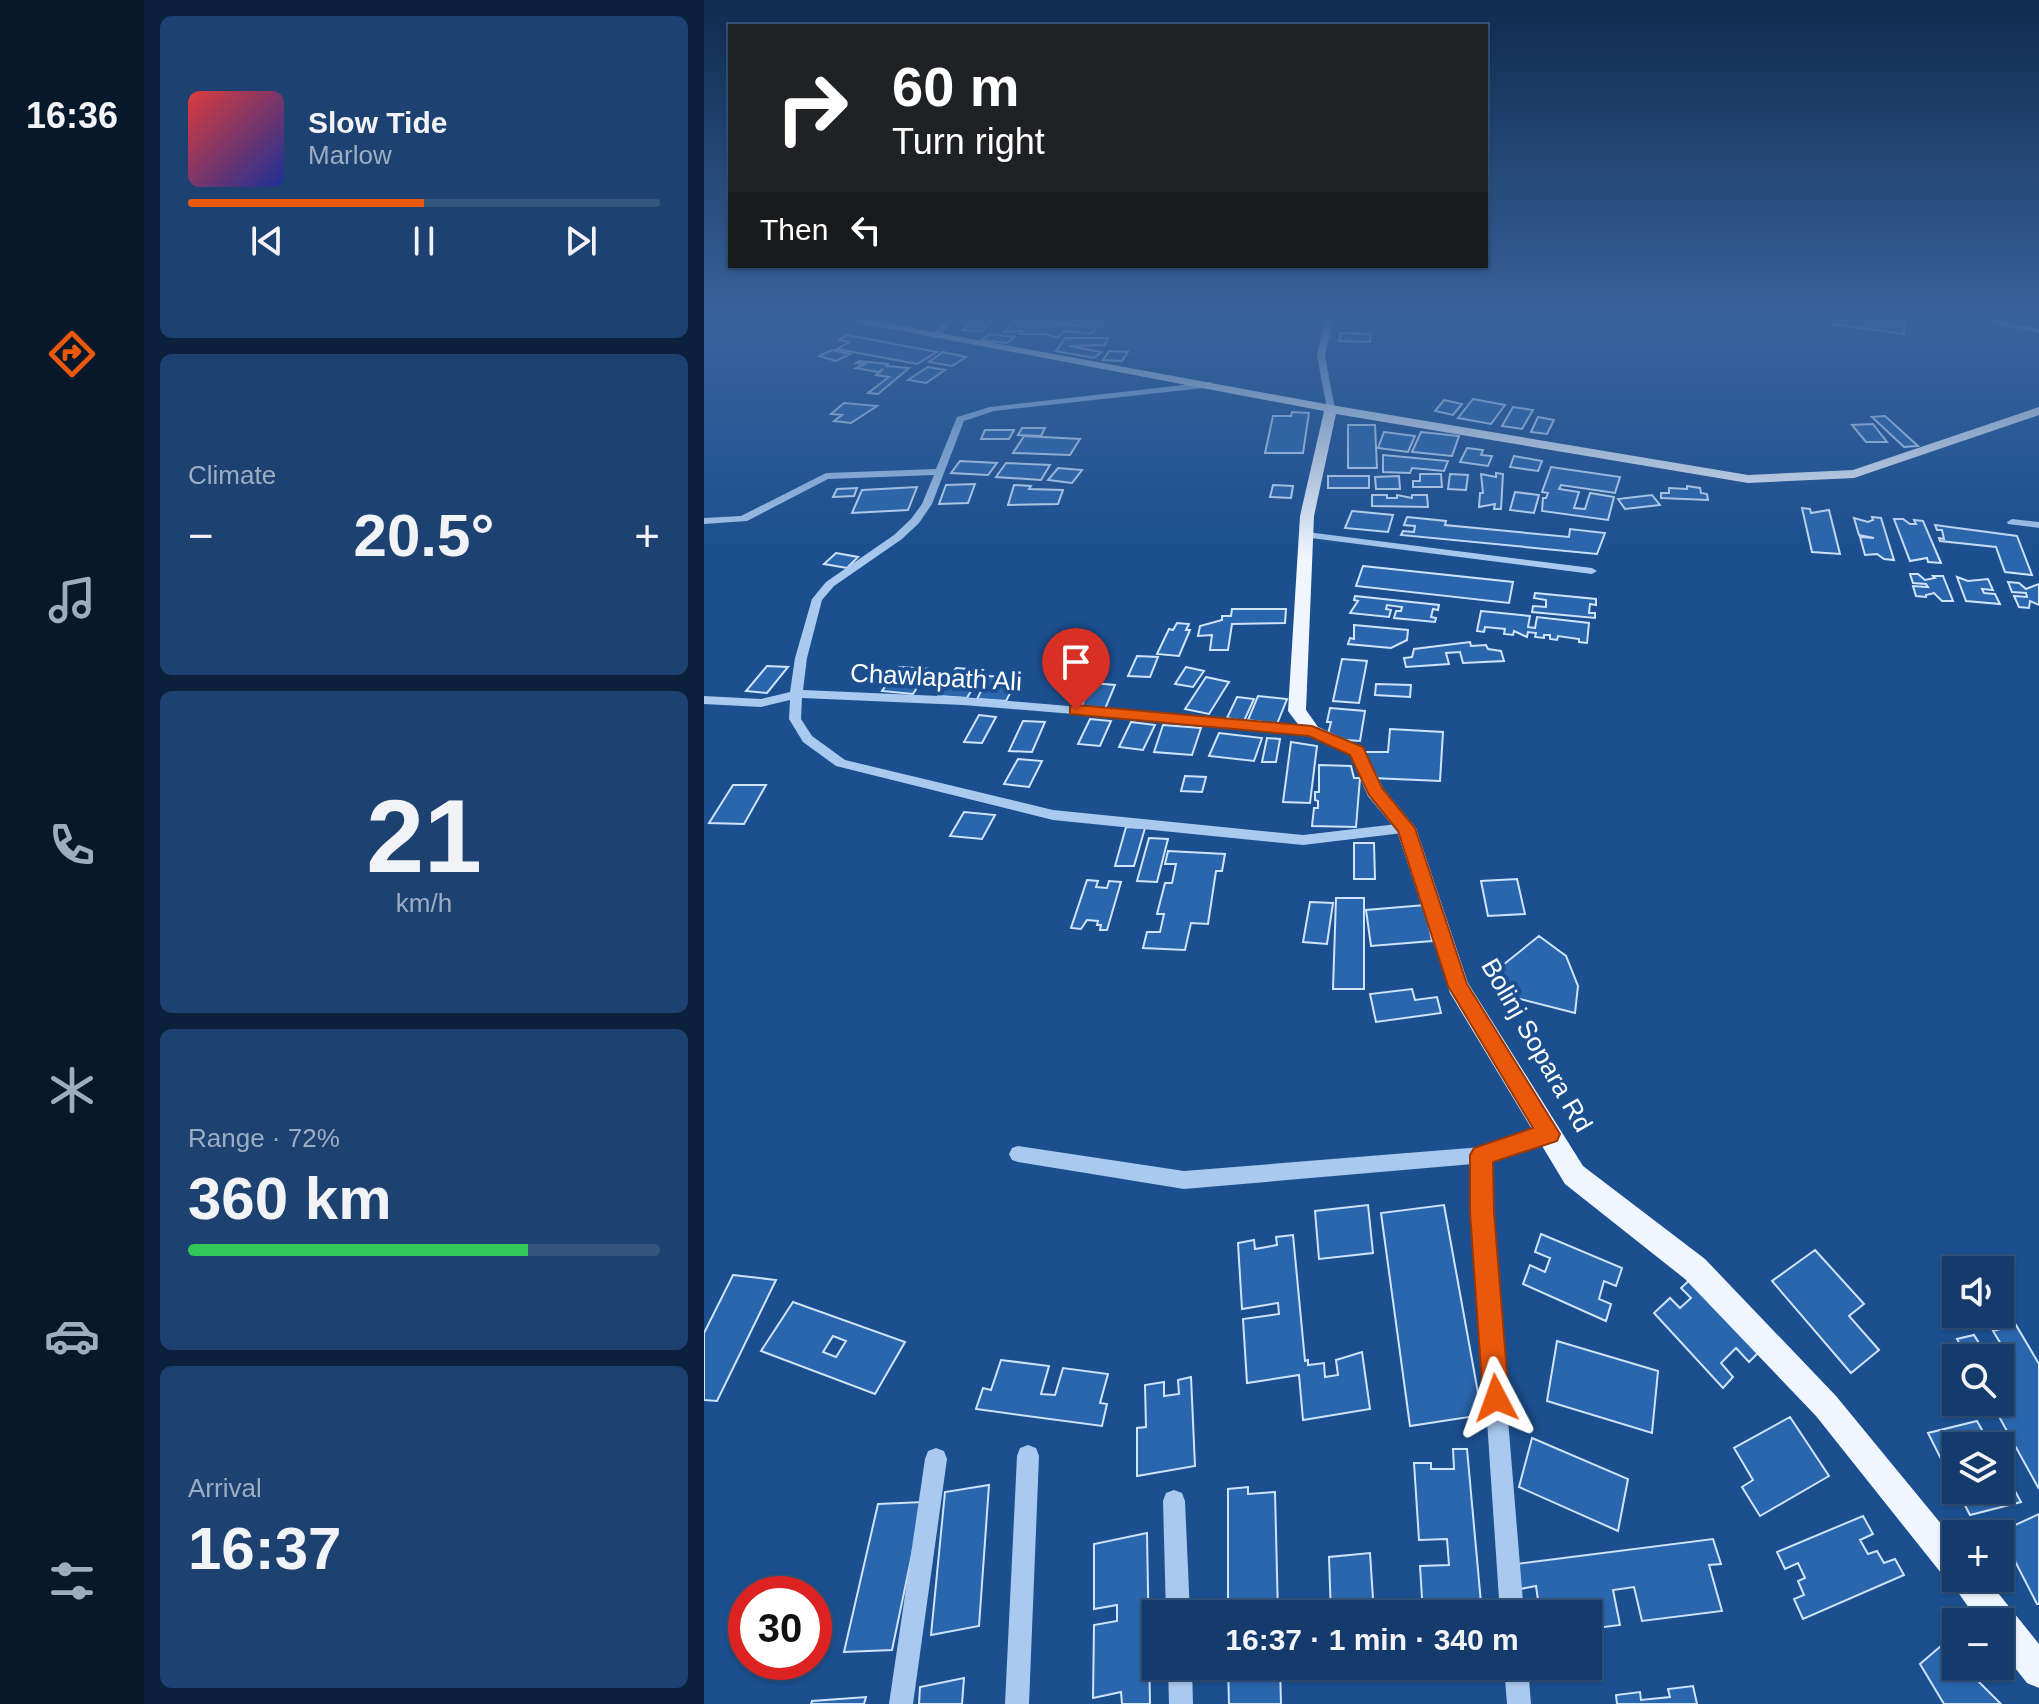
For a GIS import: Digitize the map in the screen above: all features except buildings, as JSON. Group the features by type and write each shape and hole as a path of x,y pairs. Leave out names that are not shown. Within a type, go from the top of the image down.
{"main road":[{"path":"1283,400 1748,479 1854,474 2039,411"},
{"path":"1312,731 1297,711 1307,516 1331,409"},
{"name":"Bolinj Sopara Rd","path":"1312,731 1357,751 1375,791 1406,828 1458,986 1574,1175 1695,1269 1826,1406 1942,1550"},
{"path":"1976,1592 1989,1608"},
{"path":"2014,1640 2039,1671"}],"street":[{"path":"1090,400 970,414 960,419 927,504 915,521 898,537 830,584 817,599 809,622 796,694 795,719 807,739 841,763 1053,815 1303,840 1406,828"},
{"path":"1329,400 1331,409"},
{"path":"704,521 743,519 826,476 940,472"},
{"path":"2012,522 2039,525"},
{"path":"1307,535 1592,571"},
{"name":"Chawlapath Ali","path":"704,700 761,703 796,694 963,701 1312,731"},
{"path":"1018,1154 1184,1180 1482,1155 1549,1134"},
{"path":"1482,1155 1482,1212 1511,1600"},
{"path":"1017,1704 1028,1456"},
{"path":"901,1704 936,1459"},
{"path":"1174,1501 1178,1600"},
{"path":"1180,1680 1181,1704"},
{"path":"1517,1680 1519,1704"}],"route":[{"path":"1076,710 1312,731 1357,751 1375,791 1406,828 1458,986 1549,1134 1482,1155 1482,1212 1496,1398"}]}
